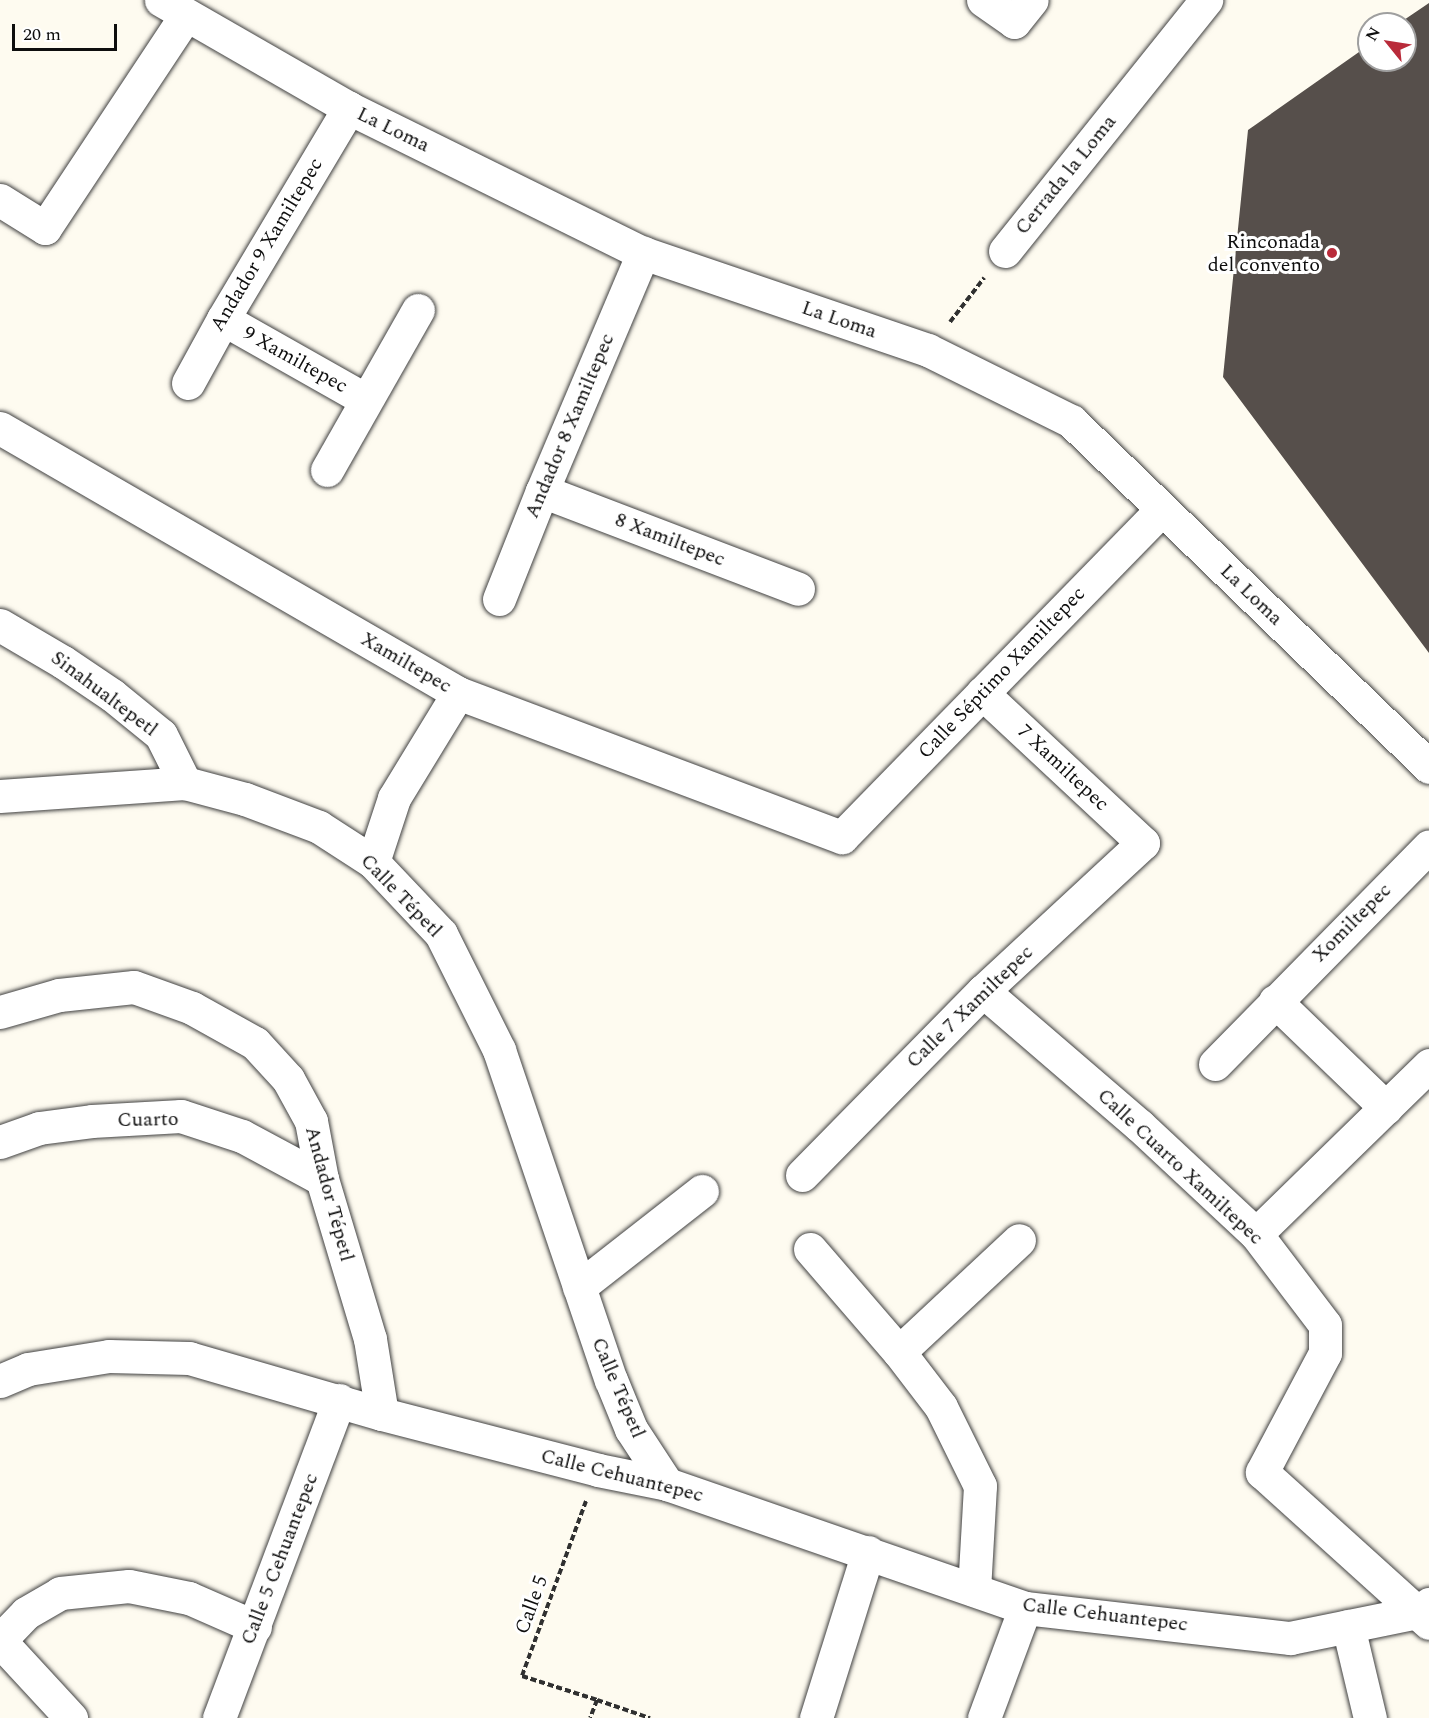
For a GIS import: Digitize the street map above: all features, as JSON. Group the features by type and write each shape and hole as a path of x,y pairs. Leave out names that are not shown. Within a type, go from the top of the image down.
{"street":[{"path":"983,0 1014,22 1032,0"},
{"name":"Cerrada la Loma","path":"1005,251 1206,0"},
{"path":"0,200 45,228 173,8"},
{"name":"La Loma","path":"173,8 349,108 643,253 928,350 1071,421 1429,767"},
{"name":"Andador 9 Xamiltepec","path":"188,384 223,319 349,108"},
{"name":"Andador 8 Xamiltepec","path":"499,599 643,253"},
{"name":"9 Xamiltepec","path":"327,470 418,310"},
{"name":"9 Xamiltepec","path":"223,319 366,400"},
{"name":"Xamiltepec","path":"0,428 458,693 842,837"},
{"name":"8 Xamiltepec","path":"542,491 798,589"},
{"name":"Calle Séptimo Xamiltepec","path":"842,837 1162,509"},
{"name":"Sinahualtepetl","path":"0,626 63,662 112,694 161,735 185,783"},
{"path":"372,862 394,798 458,693"},
{"name":"7 Xamiltepec","path":"982,693 1143,843"},
{"name":"Calle Tépetl","path":"0,796 185,783 245,799 319,827 372,862 441,934 500,1050 611,1380 631,1429 667,1484"},
{"name":"Calle 7 Xamiltepec","path":"802,1175 983,991 1143,843"},
{"name":"Xomiltepec","path":"1215,1064 1429,846"},
{"name":"Andador Tépetl","path":"0,1012 59,995 134,987 192,1008 255,1044 288,1079 311,1121 322,1179 370,1339 382,1414"},
{"name":"Calle Cuarto Xamiltepec","path":"983,991 1140,1126 1256,1234 1325,1325 1325,1353 1262,1472 1425,1613"},
{"path":"1275,1001 1386,1108"},
{"path":"1256,1234 1429,1065"},
{"name":"Cuarto","path":"0,1142 39,1128 92,1121 181,1116 242,1136 322,1179"},
{"path":"579,1287 702,1191"},
{"path":"899,1352 1019,1240"},
{"path":"810,1249 899,1352 941,1407 980,1486 974,1590"},
{"name":"Calle Cehuantepec","path":"0,1381 28,1369 109,1356 189,1358 382,1414 598,1470 667,1484 1025,1608 1290,1638 1425,1613"},
{"name":"Calle 5 Cehuantepec","path":"219,1718 339,1400"},
{"path":"816,1718 868,1552"},
{"path":"71,1718 0,1641 26,1612 60,1593 129,1586 189,1598 255,1627"},
{"path":"984,1718 1025,1608"},
{"path":"1348,1626 1370,1718"}],"path":[{"name":"Cerrada la Loma","path":"928,350 1005,251"},
{"name":"Calle 5","path":"598,1470 522,1676 650,1718"},
{"path":"590,1718 597,1700"}],"building":[{"name":"Rinconada del convento","path":"1429,3 1429,653 1223,377 1248,130 1357,53 1357,72 1417,72 1416,12"}],"place":[{"name":"Rinconada del convento","path":"1332,253"}]}
